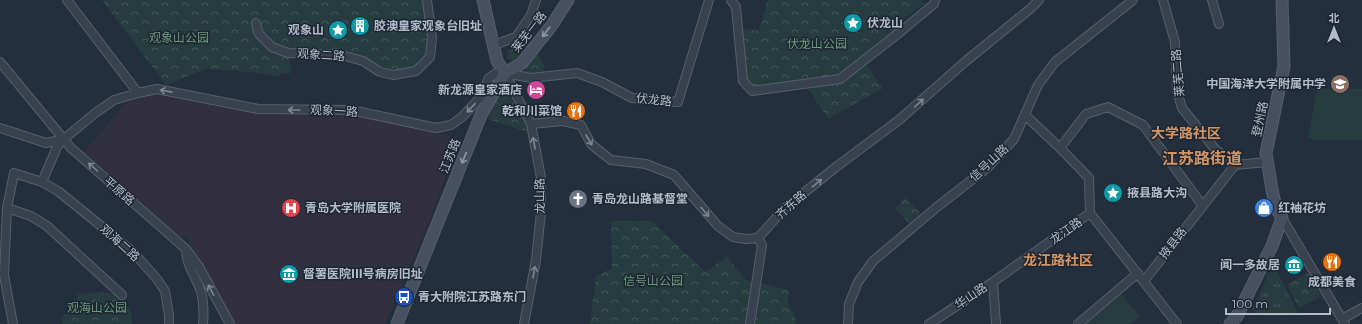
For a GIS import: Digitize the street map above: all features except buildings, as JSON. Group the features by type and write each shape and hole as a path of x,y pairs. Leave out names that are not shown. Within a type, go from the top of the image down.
{"main road":[{"path":"483,0 497,61 505,72"},
{"name":"莱芜一路","path":"505,72 522,63 552,25 568,0"},
{"name":"登州路","path":"1282,0 1284,66 1266,152 1276,208 1282,218"},
{"name":"江苏路","path":"397,324 481,114 505,72"},
{"path":"1230,324 1237,316 1272,246 1282,218"}],"street":[{"path":"67,0 138,93"},
{"name":"观象二路","path":"256,23 259,34 272,47 282,51 288,53 340,55 363,61 380,72 393,75 416,71 430,57 432,38 427,0"},
{"path":"494,45 516,37 532,15 536,0"},
{"name":"伏龙路","path":"505,72 530,78 577,73 602,82 632,98 678,102 709,0"},
{"path":"731,0 736,7 743,81 752,91 840,79 900,34 937,1"},
{"name":"齐东路","path":"758,238 784,209 836,167 899,120 1039,0"},
{"name":"信号山路","path":"848,324 849,304 858,282 873,261 937,207 987,168 1014,139 1038,85 1055,62 1133,0"},
{"name":"莱芜二路","path":"1163,0 1175,42 1177,91 1182,108 1215,149 1235,165"},
{"path":"1212,0 1219,24"},
{"name":"平原路","path":"0,62 71,148 186,249 199,267 230,324"},
{"name":"观象一路","path":"64,139 114,100 157,89 258,110 350,110 436,128 451,125 462,117 480,98 489,78 496,72 505,72"},
{"name":"龙山路","path":"505,72 530,124 541,178 542,200 536,260 524,324"},
{"path":"1060,148 1086,114 1108,107 1143,125 1203,206"},
{"name":"龙江路","path":"993,282 1090,213 1089,178 1060,148 1024,115"},
{"path":"530,124 563,121 581,125 591,144 611,160 646,164 674,175 718,226 733,237 746,239 758,238 762,245 750,324"},
{"path":"0,128 46,143 64,139"},
{"path":"42,182 57,147 64,139"},
{"path":"1235,165 1267,162"},
{"name":"掖县路","path":"1144,281 1235,165"},
{"name":"观海二路","path":"13,324 2,275 7,208 14,173 42,182 58,191 133,252 157,279 164,291 169,315 169,324"},
{"path":"7,208 31,216 47,226 122,295"},
{"path":"1090,213 1177,324"},
{"path":"1282,218 1344,321 1362,308"},
{"path":"186,249 186,258 201,291 204,311 203,324"},
{"path":"1078,324 1138,273"},
{"path":"993,282 996,324"},
{"name":"华山路","path":"930,324 993,282"}],"shaded area":[{"name":"青岛大学附属医院","path":"163,93 213,106 261,114 299,115 359,113 460,139 421,242 385,324 235,324 185,235 181,237 84,152 124,105 141,95"}],"green space":[{"name":"观象山公园","path":"102,0 427,0 430,57 416,71 393,75 363,61 288,53 292,73 282,73 279,76 250,72 206,69 166,85"},
{"name":"伏龙山公园","path":"768,0 921,0 924,3 904,19 893,35 866,58 867,66 883,88 828,119 807,87 747,89 738,28 759,31"},
{"path":"520,46 526,50 513,61 508,59 508,51 512,48"},
{"path":"537,54 544,64 545,74 526,75 526,68"},
{"path":"1317,89 1362,89 1362,140 1317,140 1308,138"},
{"path":"503,90 507,92 525,123 527,132 488,119 498,92"},
{"path":"906,198 922,215 911,226 895,208"},
{"name":"信号山公园","path":"611,221 652,221 705,272 727,257 746,280 789,290 788,303 798,324 590,324 596,276 611,269 612,267"},
{"path":"1273,264 1298,313 1268,316 1252,310"},
{"path":"1308,273 1321,296 1299,308 1287,285"},
{"path":"1118,290 1140,316 1130,324 1078,324"},
{"name":"观海山公园","path":"99,292 122,295 132,316 132,324 62,324 63,315 78,309 77,295"}],"place":[{"name":"伏龙山","path":"853,23"},
{"name":"胶澳皇家观象台旧址","path":"360,26"},
{"name":"观象山","path":"338,30"},
{"name":"中国海洋大学附属中学","path":"1340,84"},
{"name":"新龙源皇家酒店","path":"536,90"},
{"name":"乾和川菜馆","path":"576,111"},
{"name":"掖县路大沟","path":"1113,193"},
{"name":"青岛龙山路基督堂","path":"578,199"},
{"name":"青岛大学附属医院","path":"291,208"},
{"name":"红袖花坊","path":"1264,208"},
{"name":"成都美食","path":"1332,262"},
{"name":"闻一多故居","path":"1294,265"},
{"name":"督署医院III号病房旧址","path":"289,274"},
{"name":"青大附院江苏路东门","path":"404,297"}],"district":[{"name":"大学路社区","path":"1186,133"},
{"name":"江苏路街道","path":"1202,158"},
{"name":"龙江路社区","path":"1058,260"}]}
